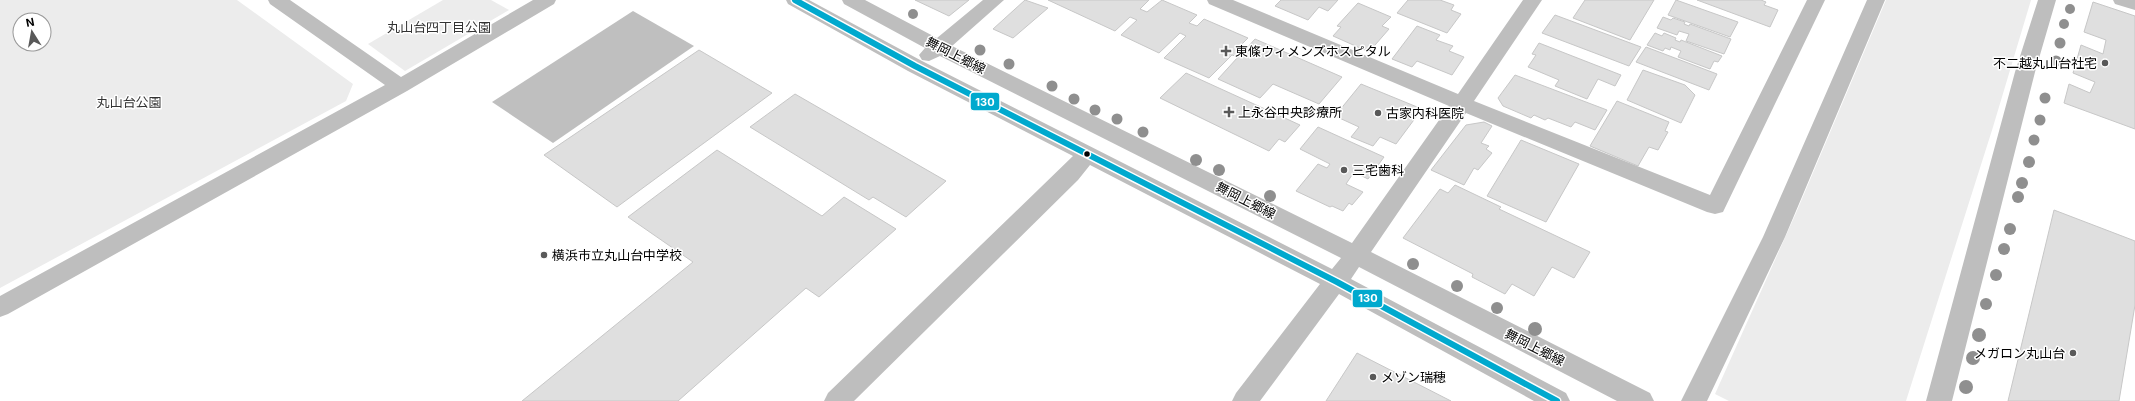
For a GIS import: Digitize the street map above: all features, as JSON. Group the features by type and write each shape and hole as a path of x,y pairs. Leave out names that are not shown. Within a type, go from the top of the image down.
{"street":[{"path":"277,0 400,86"},
{"path":"0,307 400,86 547,0"},
{"path":"795,0 915,66 1337,282 1557,401"},
{"name":"舞岡上郷線","path":"852,0 939,47 1356,255 1641,401"},
{"path":"915,66 995,0"},
{"path":"1216,0 1256,7 1461,103 1715,206 1816,0"},
{"path":"1245,401 1337,282 1533,0"},
{"path":"1694,401 1774,237 1876,0"},
{"path":"1939,401 2026,72 2048,0"},
{"path":"2122,0 2135,4"},
{"path":"837,401 1064,180 1087,154"}],"green space":[{"name":"丸山台公園","path":"0,0 237,0 353,84 346,101 0,288"},
{"name":"丸山台四丁目公園","path":"443,0 491,0 509,10 405,71 368,44"},
{"path":"1886,0 2031,0 1993,127 1906,401 1729,401 1715,394 1796,213"}],"shaded area":[{"path":"633,11 694,46 553,143 492,102"}],"building":[{"path":"915,0 969,0 949,16"},
{"path":"1025,0 1048,8 1013,38 993,29"},
{"name":"東條ウィメンズホスピタル","path":"1048,0 1149,0 1140,9 1147,12 1162,0 1197,15 1189,23 1197,26 1204,19 1248,38 1240,46 1246,49 1255,39 1342,77 1319,104 1273,84 1260,98 1218,79 1238,57 1232,55 1209,78 1164,58 1186,36 1180,33 1159,53 1121,35 1137,20 1130,17 1115,31"},
{"path":"1281,0 1338,0 1328,11 1319,7 1308,20 1275,6"},
{"path":"1408,0 1440,0 1454,5 1451,10 1461,14 1447,33 1397,13"},
{"path":"1585,0 1654,0 1630,40 1573,18"},
{"path":"1676,0 1738,22 1730,37 1668,15"},
{"path":"1697,0 1761,0 1766,2 1764,5 1778,10 1770,27"},
{"name":"不二越丸山台社宅","path":"2093,2 2135,16 2135,129 2064,103 2069,84 2090,93 2095,82 2073,73 2081,45 2103,54 2106,40 2084,32"},
{"path":"1358,3 1391,17 1382,26 1389,29 1369,52 1333,36 1341,27 1337,26"},
{"path":"1555,15 1641,47 1629,66 1542,33"},
{"path":"1663,17 1671,20 1673,18 1685,22 1684,24 1689,26 1690,24 1731,39 1724,54 1686,41 1689,34 1679,31 1677,35 1657,28"},
{"path":"1417,26 1440,35 1436,40 1453,46 1449,51 1464,57 1452,75 1417,61 1412,67 1392,59"},
{"path":"1655,33 1662,36 1664,33 1676,38 1675,40 1680,42 1681,40 1722,56 1718,62 1714,61 1710,69 1678,57 1681,51 1671,47 1670,50 1665,48 1663,51 1647,45"},
{"path":"1539,43 1621,75 1615,86 1598,79 1587,99 1555,86 1559,80 1528,67 1536,55 1532,54"},
{"path":"1646,47 1717,74 1709,90 1636,62"},
{"path":"699,50 772,93 617,207 544,155"},
{"path":"1643,70 1685,85 1695,95 1681,123 1627,100"},
{"name":"上永谷中央診療所","path":"1186,73 1300,125 1285,142 1279,139 1269,151 1160,98"},
{"path":"1515,75 1607,110 1595,130 1575,122 1571,127 1548,118 1545,120 1534,115 1531,118 1503,106 1498,98"},
{"name":"古家内科医院","path":"1361,84 1422,109 1396,144 1380,137 1373,146 1351,137 1359,127 1335,116"},
{"path":"795,94 946,181 906,217 873,197 869,200 750,127"},
{"path":"1617,101 1669,122 1665,131 1668,132 1658,150 1649,147 1638,166 1590,146"},
{"path":"1484,122 1492,126 1481,143 1489,146 1486,149 1492,153 1478,170 1474,168 1464,185 1431,170 1466,125"},
{"name":"三宅歯科","path":"1318,127 1384,157 1368,179 1354,172 1346,184 1363,192 1352,205 1349,203 1343,211 1332,206 1330,207 1296,191 1318,164 1327,168 1330,164 1300,149"},
{"path":"1521,140 1579,164 1546,222 1487,196"},
{"path":"717,150 822,216 844,197 896,229 819,297 806,288 678,401 522,401 693,262 628,217"},
{"path":"1455,185 1501,207 1499,209 1590,252 1574,278 1552,267 1534,296 1512,284 1505,294 1472,277 1473,274 1403,238 1440,189 1448,193"},
{"name":"メガロン丸山台","path":"2054,210 2135,241 2135,305 2119,401 2008,401"},
{"name":"メゾン瑞穂","path":"1357,353 1451,401 1326,401"}],"transit line":[{"name":"130","path":"795,0 915,66 1337,282 1557,401"}],"place":[{"name":"東條ウィメンズホスピタル","path":"1226,51"},
{"name":"不二越丸山台社宅","path":"2105,63"},
{"name":"上永谷中央診療所","path":"1229,112"},
{"name":"古家内科医院","path":"1378,113"},
{"name":"三宅歯科","path":"1344,170"},
{"name":"横浜市立丸山台中学校","path":"544,255"},
{"name":"メガロン丸山台","path":"2073,353"},
{"name":"メゾン瑞穂","path":"1373,377"}]}
